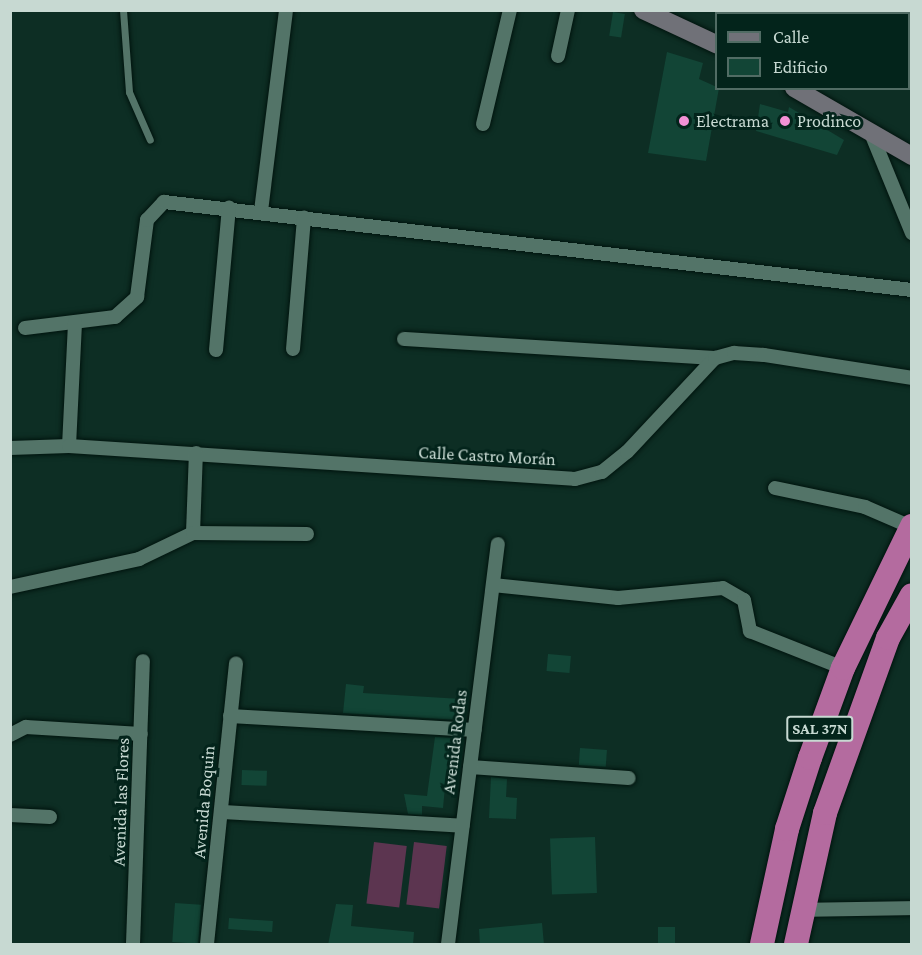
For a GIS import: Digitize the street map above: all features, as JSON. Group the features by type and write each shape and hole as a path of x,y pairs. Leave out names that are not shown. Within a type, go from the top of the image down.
{"highway":[{"name":"SAL 37N","path":"762,945 787,829 843,668 911,526"},
{"name":"SAL 37N","path":"796,945 825,813 888,638 912,595"}],"street":[{"path":"261,212 286,10"},
{"path":"483,124 510,10"},
{"path":"558,56 568,10"},
{"path":"644,10 715,43"},
{"path":"797,90 873,138 912,156"},
{"path":"873,138 912,233"},
{"path":"25,328 116,317 137,297 152,210 164,202 912,290"},
{"path":"216,350 229,208"},
{"path":"293,349 304,217"},
{"path":"69,446 75,322"},
{"path":"404,339 715,358 734,353 912,378"},
{"name":"Calle Castro Morán","path":"10,447 69,446 196,453 575,479 602,472 627,452 715,358"},
{"path":"194,533 196,453"},
{"path":"775,488 865,507 911,526"},
{"path":"10,587 139,559 194,533 307,534"},
{"name":"Avenida Rodas","path":"448,945 498,544"},
{"path":"493,585 618,598 723,588 744,600 750,631 843,668"},
{"name":"Avenida las Flores","path":"133,945 143,661"},
{"name":"Avenida Boquin","path":"207,945 223,812 236,663"},
{"path":"230,716 475,730"},
{"path":"10,735 26,727 141,734"},
{"path":"470,767 629,778"},
{"path":"223,812 463,826"},
{"path":"10,815 50,817"},
{"path":"802,910 912,908"}],"lane":[{"path":"123,10 129,92 150,140"}],"shaded area":[{"path":"374,842 407,846 399,908 366,904"},
{"path":"414,842 447,846 439,909 406,905"}],"building":[{"path":"613,12 625,14 621,38 609,36"},
{"name":"Electrama","path":"667,52 703,63 699,79 719,90 706,161 648,153"},
{"name":"Prodinco","path":"760,104 788,112 789,107 844,140 837,155 756,131"},
{"path":"548,654 571,656 569,673 547,671"},
{"path":"346,684 364,686 363,693 461,699 459,720 343,713"},
{"path":"435,737 455,738 457,777 446,776 443,808 422,806 422,815 408,814 404,794 427,796"},
{"path":"580,748 607,750 606,767 579,765"},
{"path":"242,770 267,771 266,786 241,785"},
{"path":"491,777 507,779 506,797 517,798 516,819 489,818"},
{"path":"595,837 597,893 552,895 550,839"},
{"path":"175,903 201,905 198,944 172,942"},
{"path":"336,904 353,905 351,926 414,932 413,945 328,945"},
{"path":"229,918 273,921 272,932 228,929"},
{"path":"542,923 544,945 480,945 479,929"},
{"path":"658,927 675,927 675,944 658,944"}],"place":[{"name":"Electrama","path":"684,121"},
{"name":"Prodinco","path":"785,121"}]}
